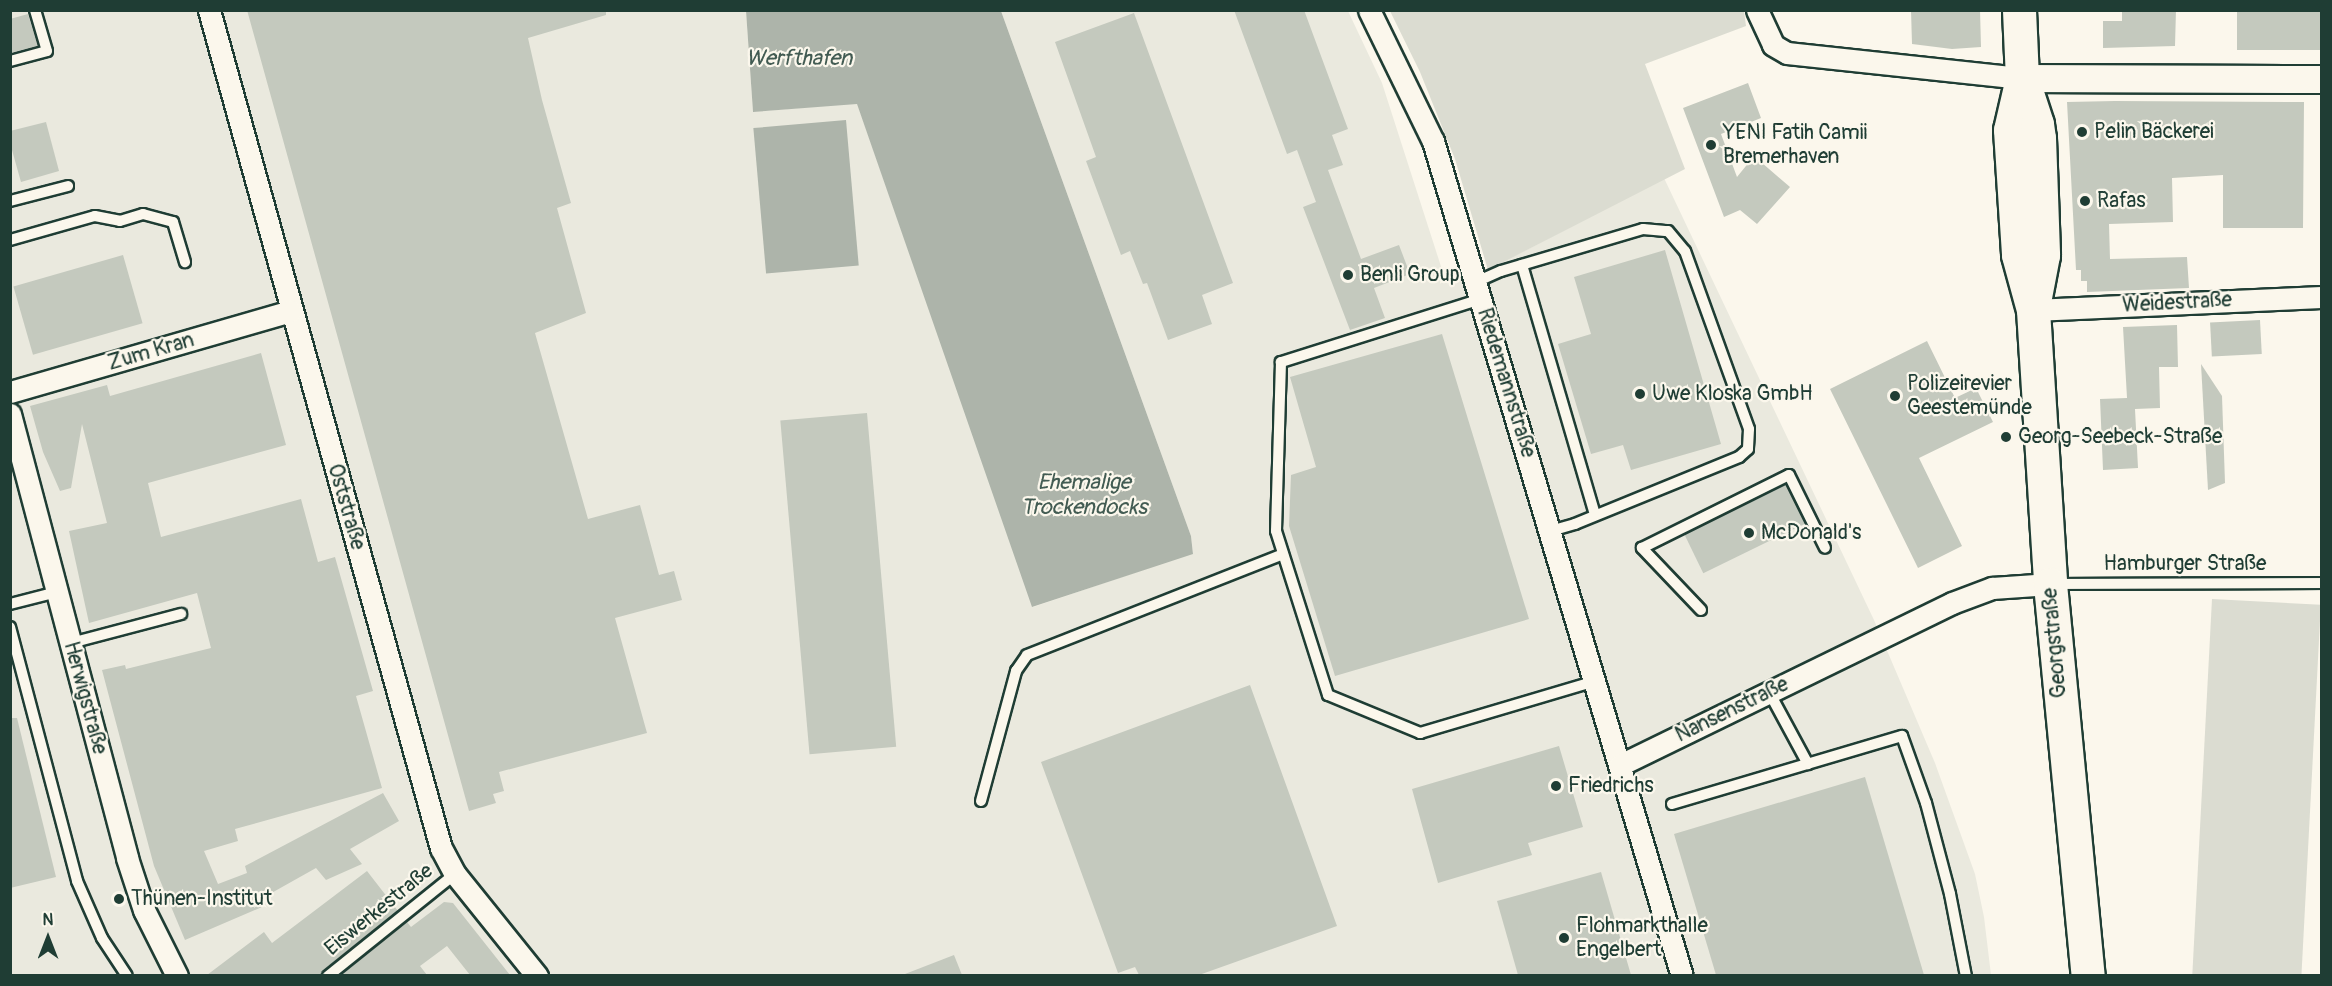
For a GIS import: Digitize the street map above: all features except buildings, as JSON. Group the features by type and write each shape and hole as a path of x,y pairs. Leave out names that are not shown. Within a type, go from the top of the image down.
{"main road":[{"name":"Georgstraße","path":"2019,10 2022,78 2037,124 2038,138 2043,255 2033,310 2050,584 2088,975"}],"street":[{"name":"Oststraße","path":"209,10 441,848 455,874 537,975"},
{"name":"Riedemannstraße","path":"1369,10 1433,141 1620,765"},
{"path":"1757,10 1773,45 1787,53 2022,78 2322,79"},
{"name":"Weidestraße","path":"2033,310 2322,297"},
{"name":"Zum Kran","path":"10,392 291,311"},
{"name":"Herwigstraße","path":"10,414 140,900 177,975"},
{"name":"Nansenstraße","path":"1620,765 1970,595 2014,585 2050,584"},
{"path":"1620,765 1682,975"}],"lane":[{"path":"10,61 47,51 35,10"},
{"path":"10,201 68,186"},
{"path":"10,240 95,216 120,221 143,214 173,222 185,262"},
{"path":"1550,531 1739,457 1748,449 1749,429 1685,251 1668,231 1643,229 1522,265 1479,290 1281,362 1276,531 1328,695 1420,733 1595,681"},
{"path":"1522,265 1595,515"},
{"path":"1701,610 1641,548 1789,475 1824,548"},
{"path":"981,801 1016,671 1028,655 1283,554"},
{"name":"Hamburger Straße","path":"2050,584 2322,583"},
{"path":"10,604 57,591"},
{"path":"71,643 181,614"},
{"path":"10,627 77,881 102,938 127,975"},
{"path":"1769,692 1808,764"},
{"path":"1672,804 1902,736 1926,803 1950,894 1966,975"},
{"name":"Eiswerkestraße","path":"328,975 455,874"}],"shaded area":[{"path":"10,11 746,11 753,112 857,103 1033,607 1193,553 1191,536 1001,11 1348,11 1382,83 1446,282 1488,270 1664,178 1874,620 1935,763 1975,874 1984,917 1991,975 11,975"},
{"path":"1390,11 1744,11 1746,26 1645,64 1685,169 1488,270 1455,159 1420,72"},
{"path":"2212,599 2321,605 2301,976 2192,974"}],"water":[{"name":"Ehemalige Trockendocks","path":"746,11 1001,11 1191,536 1193,554 1032,607 857,104 753,112"},
{"path":"846,120 859,265 766,274 753,128"}],"place":[{"name":"Pelin Bäckerei","path":"2082,132"},
{"name":"YENI Fatih Camii Bremerhaven","path":"1711,145"},
{"name":"Rafas","path":"2085,201"},
{"name":"Benli Group","path":"1348,275"},
{"name":"Uwe Kloska GmbH","path":"1640,394"},
{"name":"Polizeirevier Geestemünde","path":"1895,396"},
{"name":"Georg-Seebeck-Straße","path":"2006,437"},
{"name":"McDonald's","path":"1749,533"},
{"name":"Friedrichs","path":"1556,786"},
{"name":"Thünen-Institut","path":"119,899"},
{"name":"Flohmarkthalle Engelbert","path":"1564,938"}],"water label":[{"name":"Werfthafen","path":"799,59"}]}
